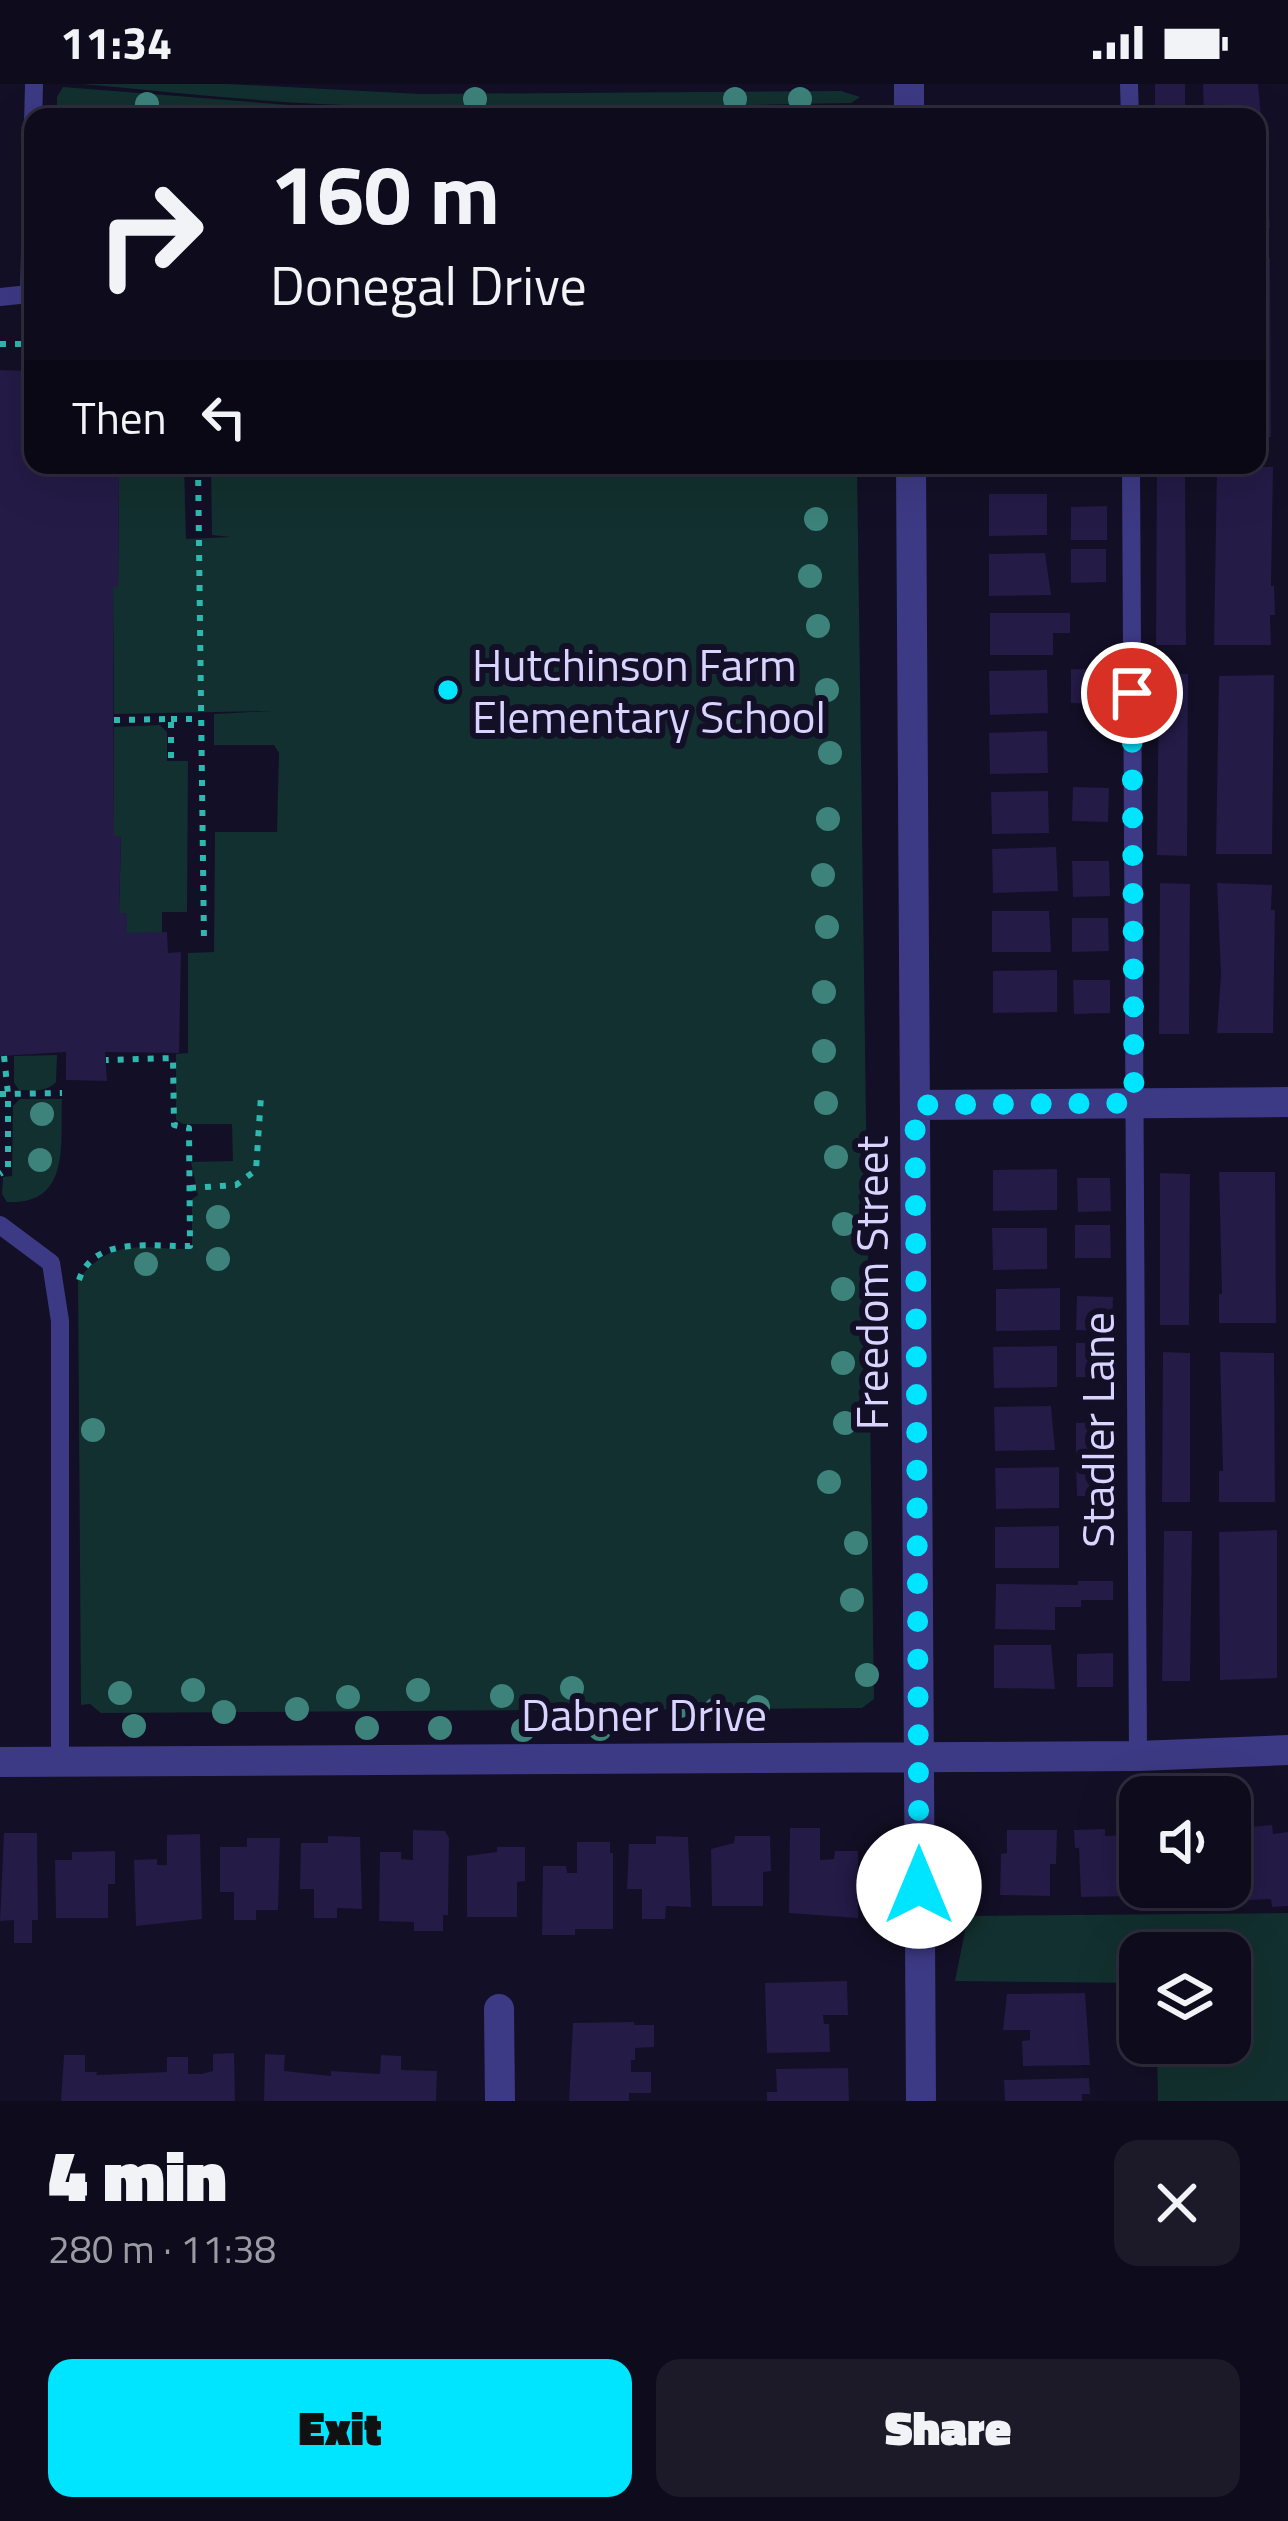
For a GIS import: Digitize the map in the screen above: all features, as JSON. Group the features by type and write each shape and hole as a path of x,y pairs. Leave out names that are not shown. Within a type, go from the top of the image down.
{"street":[{"name":"Freedom Street","path":"911,474 921,2101"},
{"path":"915,1105 1288,1102"},
{"name":"Dabner Drive","path":"0,1762 1138,1756 1288,1750"},
{"path":"499,2009 500,2101"}],"lane":[{"name":"Stadler Lane","path":"1131,474 1138,1756"},
{"path":"0,1225 51,1263 60,1321 61,1762"}],"path":[{"path":"198,474 204,942"},
{"path":"171,719 171,761"},
{"path":"114,720 202,719"},
{"path":"0,1174 8,1168 4,1056"},
{"path":"76,1287 83,1268 96,1254 112,1247 190,1246 189,1128 174,1125 172,1058 106,1060"},
{"path":"4,1094 62,1094"},
{"path":"190,1188 236,1185 256,1170 261,1096"}],"green space":[{"path":"82,84 228,84 421,94 841,91 860,97 851,103 452,108 290,102"},
{"path":"63,87 328,108 57,108"},
{"name":"Hutchinson Farm Elementary School","path":"119,474 184,474 186,539 231,537 212,535 211,474 857,474 874,1699 862,1708 101,1713 90,1704 81,1705 78,1280 116,1251 192,1249 192,1199 198,1195 191,1162 233,1161 232,1124 176,1120 176,1054 188,1053 188,953 214,952 215,832 277,832 279,753 274,745 214,745 214,714 273,711 114,714 113,587 118,587"},
{"path":"160,725 167,732 167,761 188,761 187,912 162,912 162,933 127,933 127,913 119,913 121,837 114,836 114,727"},
{"path":"57,1055 52,1086 19,1090 14,1083 14,1056"},
{"path":"20,1099 62,1099 61,1153 52,1183 42,1194 7,1202 2,1194 3,1177 12,1176 13,1106"},
{"path":"1288,1913 1288,2101 1158,2101 1157,2064 1251,2064 1251,1932 1119,1932 1119,1983 955,1981 968,1916"}],"building":[{"path":"1155,84 1185,84 1185,108 1155,108"},
{"path":"1203,84 1258,84 1260,108 1204,108"},
{"path":"1266,168 1270,228 1266,228"},
{"path":"1266,258 1270,258 1271,437 1266,437"},
{"path":"0,370 24,371 24,474 119,474 118,587 113,587 119,913 127,913 127,933 167,932 168,953 181,952 179,1053 105,1052 107,1081 66,1080 66,1052 0,1056"},
{"path":"1266,467 1273,467 1271,586 1275,615 1270,615 1271,645 1214,645 1217,474 1266,474"},
{"path":"1157,474 1185,474 1186,645 1156,645"},
{"path":"989,494 1047,494 1047,535 989,536"},
{"path":"1107,506 1107,540 1071,540 1071,507"},
{"path":"1071,549 1106,549 1106,582 1071,583"},
{"path":"1045,553 1051,595 989,596 989,554"},
{"path":"990,613 1070,613 1070,633 1053,633 1053,655 990,655"},
{"path":"1071,669 1107,670 1108,704 1071,703"},
{"path":"1047,670 1048,713 990,715 989,671"},
{"path":"1159,674 1188,674 1187,856 1157,855"},
{"path":"1274,675 1272,854 1216,854 1219,676"},
{"path":"1047,731 1048,773 990,774 989,733"},
{"path":"1073,787 1109,788 1108,822 1072,821"},
{"path":"1048,791 1049,833 992,834 991,792"},
{"path":"1056,847 1058,891 993,893 992,849"},
{"path":"1072,861 1109,861 1110,896 1073,897"},
{"path":"1160,883 1190,884 1189,1034 1159,1034"},
{"path":"1217,883 1272,885 1273,1033 1217,1033 1221,974"},
{"path":"992,911 1049,911 1051,952 992,952"},
{"path":"1072,918 1108,918 1109,951 1072,952"},
{"path":"1057,970 1057,1012 993,1013 993,971"},
{"path":"1073,980 1110,980 1110,1013 1074,1014"},
{"path":"1057,1169 1057,1210 993,1211 993,1170"},
{"path":"1219,1172 1275,1172 1276,1323 1219,1323"},
{"path":"1160,1173 1190,1174 1189,1325 1160,1325"},
{"path":"1077,1178 1110,1178 1111,1211 1078,1212"},
{"path":"1075,1225 1110,1225 1111,1258 1075,1258"},
{"path":"992,1228 1047,1228 1047,1269 993,1270"},
{"path":"1060,1288 1060,1330 996,1331 996,1289"},
{"path":"1077,1296 1113,1297 1112,1331 1076,1330"},
{"path":"1076,1343 1111,1343 1111,1377 1076,1377"},
{"path":"1057,1346 1057,1387 994,1388 993,1347"},
{"path":"1163,1352 1190,1353 1190,1502 1162,1502"},
{"path":"1220,1352 1274,1353 1275,1502 1219,1502 1219,1471 1223,1471"},
{"path":"1051,1406 1055,1450 995,1451 994,1407"},
{"path":"1113,1422 1113,1455 1076,1455 1076,1423"},
{"path":"1076,1463 1112,1463 1112,1496 1077,1496"},
{"path":"1059,1467 1059,1508 996,1509 995,1468"},
{"path":"1059,1526 1059,1568 995,1568 995,1527"},
{"path":"1277,1530 1277,1678 1220,1680 1219,1532"},
{"path":"1164,1531 1192,1531 1190,1681 1162,1681"},
{"path":"1078,1581 1113,1581 1113,1600 1081,1600 1081,1607 1055,1607 1055,1630 995,1629 996,1584 1078,1585"},
{"path":"994,1645 1051,1645 1055,1689 994,1688"},
{"path":"1113,1653 1113,1687 1077,1687 1077,1654"},
{"path":"1272,1825 1273,1834 1288,1832 1288,1906 1272,1907 1271,1899 1251,1900 1251,1827"},
{"path":"790,1828 820,1828 820,1860 834,1859 835,1851 858,1851 858,1918 789,1913"},
{"path":"1105,1829 1105,1836 1119,1835 1119,1896 1081,1897 1074,1830"},
{"path":"413,1830 445,1831 449,1838 448,1915 443,1915 443,1931 414,1931 414,1922 379,1921 380,1852 401,1852 401,1859 413,1860"},
{"path":"1007,1830 1057,1830 1050,1896 1000,1895"},
{"path":"4,1833 37,1833 38,1920 32,1920 32,1943 14,1943 14,1920 0,1921"},
{"path":"200,1834 202,1919 136,1926 134,1860 157,1859 157,1865 167,1865 167,1835"},
{"path":"328,1836 360,1837 362,1909 337,1908 337,1918 314,1918 314,1889 300,1889 301,1843 328,1843"},
{"path":"656,1836 688,1837 691,1907 666,1906 665,1919 642,1919 642,1889 627,1889 629,1844 656,1844"},
{"path":"735,1836 770,1836 771,1871 763,1872 763,1906 712,1906 711,1849 734,1843"},
{"path":"247,1838 280,1838 278,1910 256,1910 256,1920 234,1920 234,1892 220,1892 220,1847 247,1847"},
{"path":"577,1842 610,1842 613,1929 542,1935 543,1866 566,1866 567,1873 577,1873"},
{"path":"497,1847 525,1847 525,1881 517,1882 517,1917 467,1917 467,1856 497,1852"},
{"path":"115,1851 108,1918 56,1918 55,1860 72,1860 72,1852"},
{"path":"847,1981 848,2015 823,2015 824,2024 829,2024 830,2052 767,2053 765,1983"},
{"path":"1085,1993 1090,2065 1023,2066 1022,2041 1030,2040 1030,2030 1003,2030 1007,1994"},
{"path":"573,2023 654,2025 654,2047 635,2048 635,2060 631,2060 631,2072 651,2072 651,2093 629,2093 629,2101 569,2101"},
{"path":"234,2053 235,2101 61,2101 64,2055 85,2055 85,2072 96,2075 167,2072 167,2057 188,2057 188,2074 201,2074 213,2071 213,2054"},
{"path":"265,2054 285,2055 284,2071 331,2076 331,2071 380,2074 381,2055 401,2056 401,2070 437,2071 436,2101 264,2101"},
{"path":"848,2068 849,2101 767,2101 767,2092 777,2092 776,2069"},
{"path":"1089,2078 1090,2094 1082,2094 1082,2101 1005,2101 1004,2080"}],"place":[{"name":"Hutchinson Farm Elementary School","path":"448,690"}],"route":[{"path":"919,1886 915,1105 1134,1103 1132,693"}]}
